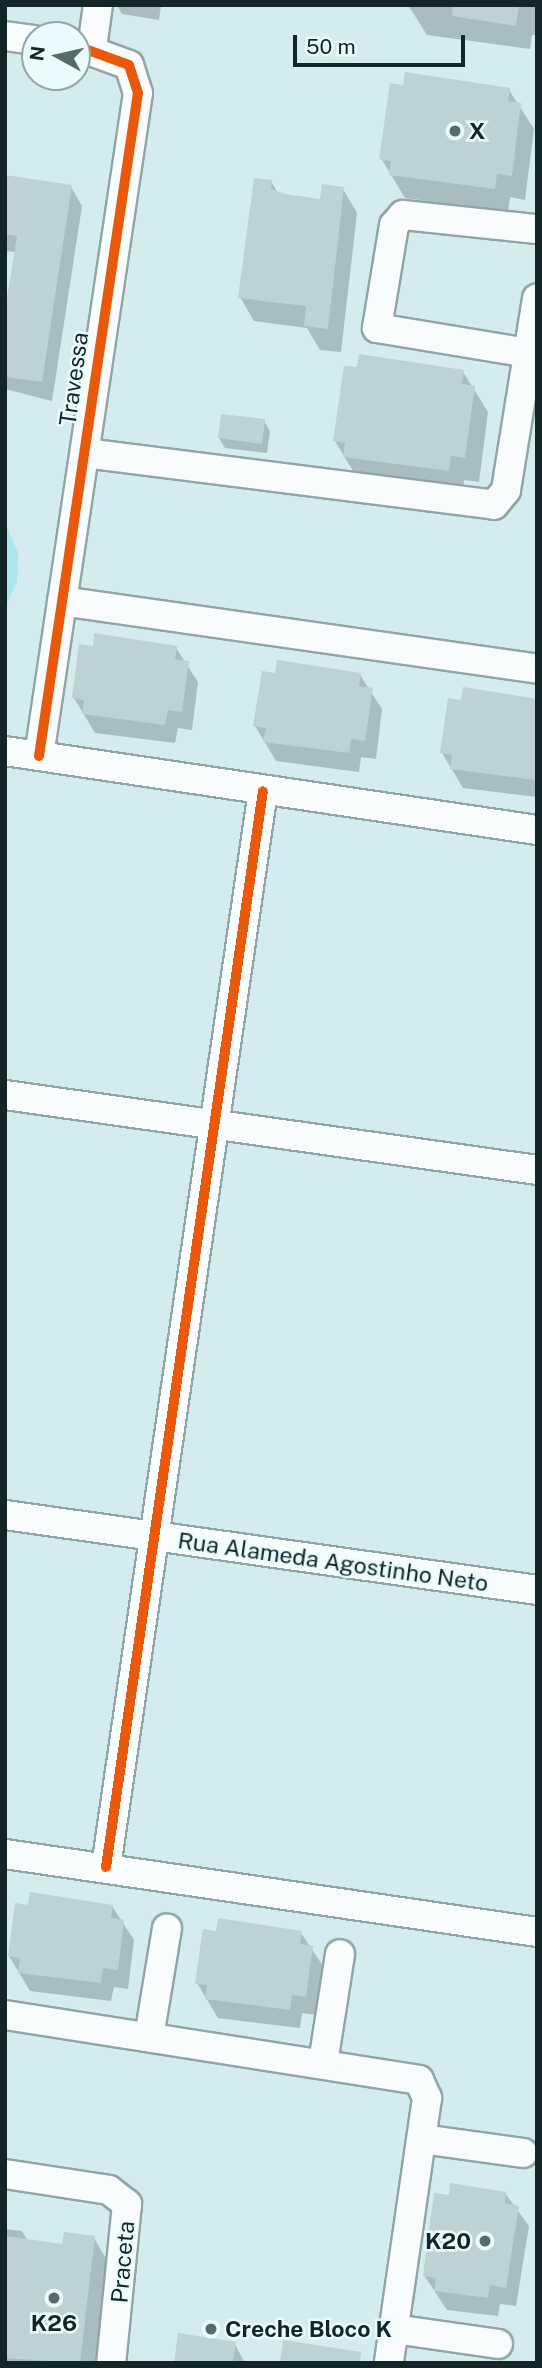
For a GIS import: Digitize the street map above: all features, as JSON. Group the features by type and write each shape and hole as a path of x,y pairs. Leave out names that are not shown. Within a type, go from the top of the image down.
{"street":[{"path":"91,28 98,5"},
{"name":"Travessa","path":"39,756 138,93 128,65 91,50"},
{"path":"528,353 377,328 394,225 403,215 537,229"},
{"path":"85,453 494,505 506,490 537,298"},
{"path":"62,601 537,669"},
{"path":"5,751 537,830"},
{"path":"106,1867 263,791"},
{"path":"5,1095 537,1170"},
{"name":"Rua Alameda Agostinho Neto","path":"5,1515 537,1590"},
{"path":"5,1854 537,1932"},
{"path":"149,2037 167,1928"},
{"path":"323,2063 340,1954"},
{"path":"5,2015 419,2080 427,2098 388,2363"},
{"path":"422,2139 523,2153"},
{"name":"Praceta","path":"5,2174 109,2190 127,2204 111,2363"},
{"path":"394,2329 498,2344"}],"shaded area":[{"path":"5,523 18,553 17,582 5,607"}],"building":[{"path":"453,5 519,5 516,26 452,16"},
{"name":"X","path":"405,72 510,88 508,101 521,103 512,176 497,174 495,189 389,175 391,161 379,159 390,83 403,85"},
{"path":"5,175 72,185 42,382 5,377 5,310 17,236 5,234"},
{"path":"254,178 272,180 271,189 285,194 320,199 322,184 344,187 328,329 304,326 306,306 238,298"},
{"path":"359,354 464,370 462,384 475,386 465,458 451,456 449,471 343,457 345,443 333,441 344,366 357,367"},
{"path":"221,414 265,419 262,444 218,438"},
{"path":"94,633 177,646 175,659 189,661 182,712 168,710 165,725 82,714 84,700 72,698 79,644 93,646"},
{"path":"277,660 361,673 359,686 373,688 365,741 351,739 349,753 263,742 266,728 253,726 262,671 275,673"},
{"path":"463,687 537,699 535,780 450,769 452,755 440,753 448,698 461,700"},
{"path":"30,1892 113,1905 111,1918 124,1920 118,1970 103,1968 101,1983 18,1973 20,1958 8,1956 15,1903 28,1905"},
{"path":"218,1918 302,1931 300,1944 313,1946 306,1997 292,1995 290,2010 205,1999 207,1985 195,1984 203,1929 216,1931"},
{"name":"K20","path":"450,2183 506,2192 505,2203 519,2206 506,2288 490,2285 488,2298 434,2291 436,2278 423,2276 434,2193 449,2195"},
{"name":"K26","path":"64,2232 95,2236 80,2363 5,2358 5,2236 62,2244"},
{"path":"178,2333 236,2342 233,2363 174,2363"},
{"path":"283,2340 361,2352 360,2363 280,2363"}],"cycle path":[{"path":"39,756 138,93 129,65 91,51"},
{"path":"106,1867 263,791"}],"place":[{"name":"X","path":"455,131"},
{"name":"K20","path":"485,2241"},
{"name":"K26","path":"54,2298"},
{"name":"Creche Bloco K","path":"211,2329"}]}
